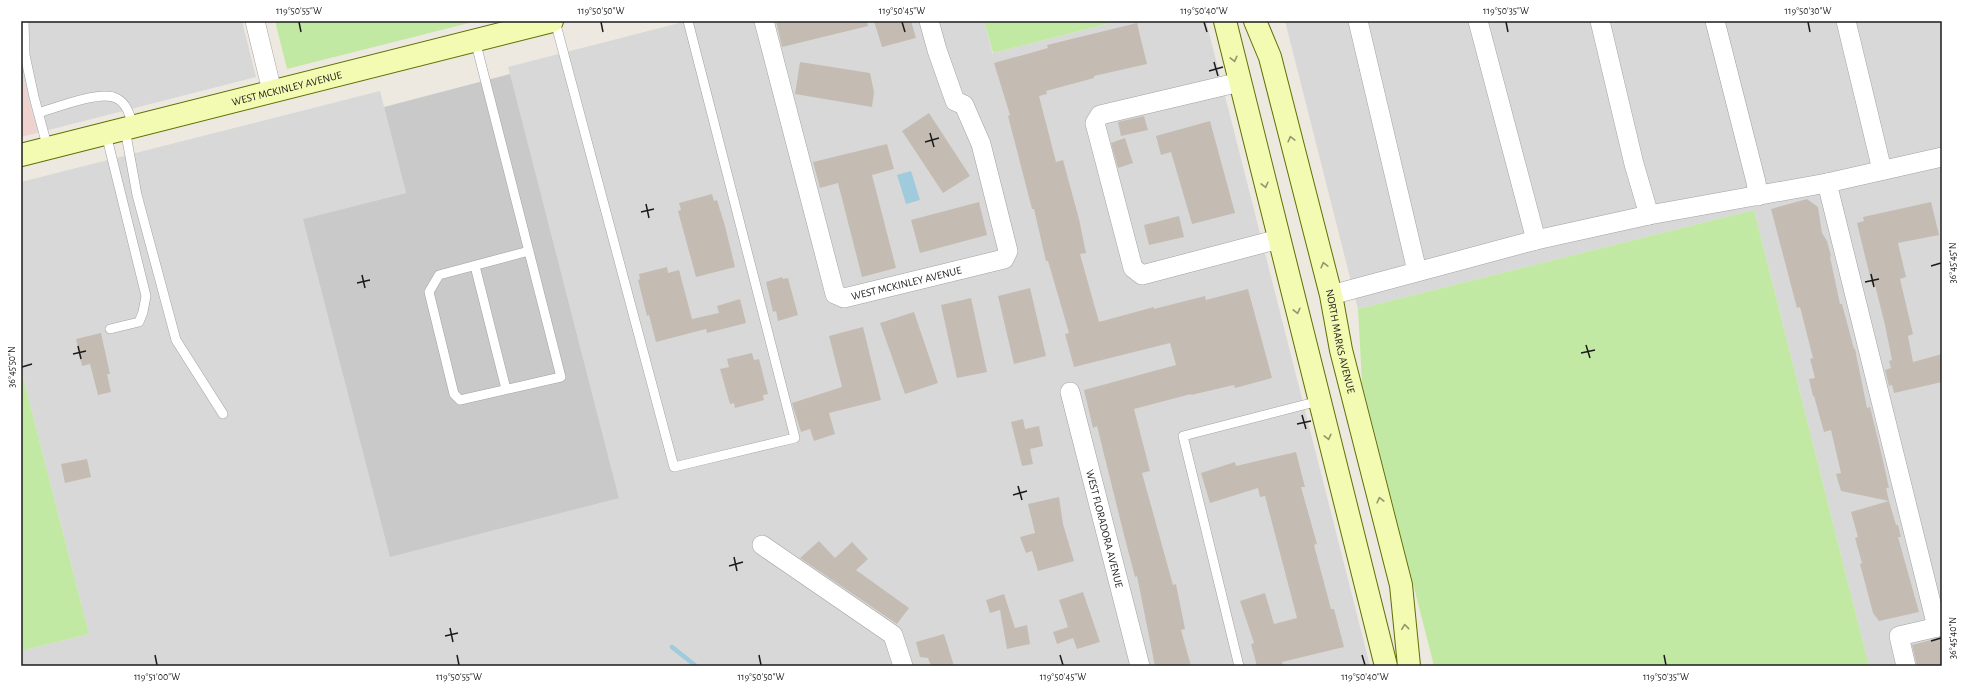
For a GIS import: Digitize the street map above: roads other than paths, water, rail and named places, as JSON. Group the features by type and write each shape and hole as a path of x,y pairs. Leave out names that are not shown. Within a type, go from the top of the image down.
{"main road":[{"name":"WEST MCKINLEY AVENUE","path":"21,156 552,21"},
{"path":"1225,21 1386,666"},
{"name":"NORTH MARKS AVENUE","path":"1255,21 1270,57 1332,295 1341,350 1401,585 1409,666"}],"street":[{"path":"254,21 272,91"},
{"name":"WEST MCKINLEY AVENUE","path":"764,21 836,294 844,298 1004,259 1008,251 981,144 964,105 955,101 937,50 929,21"},
{"path":"1358,21 1417,271"},
{"path":"1478,21 1536,240"},
{"path":"1600,21 1634,164 1649,216"},
{"path":"1714,21 1756,182 1758,196"},
{"path":"1846,21 1882,170"},
{"path":"1240,82 1100,115 1095,123 1133,268 1142,275 1279,239"},
{"path":"1332,295 1536,240 1649,216 1827,183 1942,157"},
{"path":"1827,183 1940,627 1899,636 1906,666"},
{"name":"WEST FLORADORA AVENUE","path":"1070,392 1140,666"},
{"path":"762,545 893,635 903,666"}],"lane":[{"path":"24,21 25,55 48,149"},
{"path":"555,21 674,468 795,438 688,21"},
{"path":"476,40 561,377 460,400 454,394 429,292 439,275 529,251"},
{"path":"38,113 101,96 116,98 126,107 121,130 146,296 143,312 138,322 110,329"},
{"path":"121,130 176,340 223,414"},
{"path":"475,266 506,389"},
{"path":"1239,666 1183,436 1319,401"}],"water":[{"path":"911,171 920,200 906,204 897,175"}],"waterway":[{"path":"672,647 696,666"}]}
